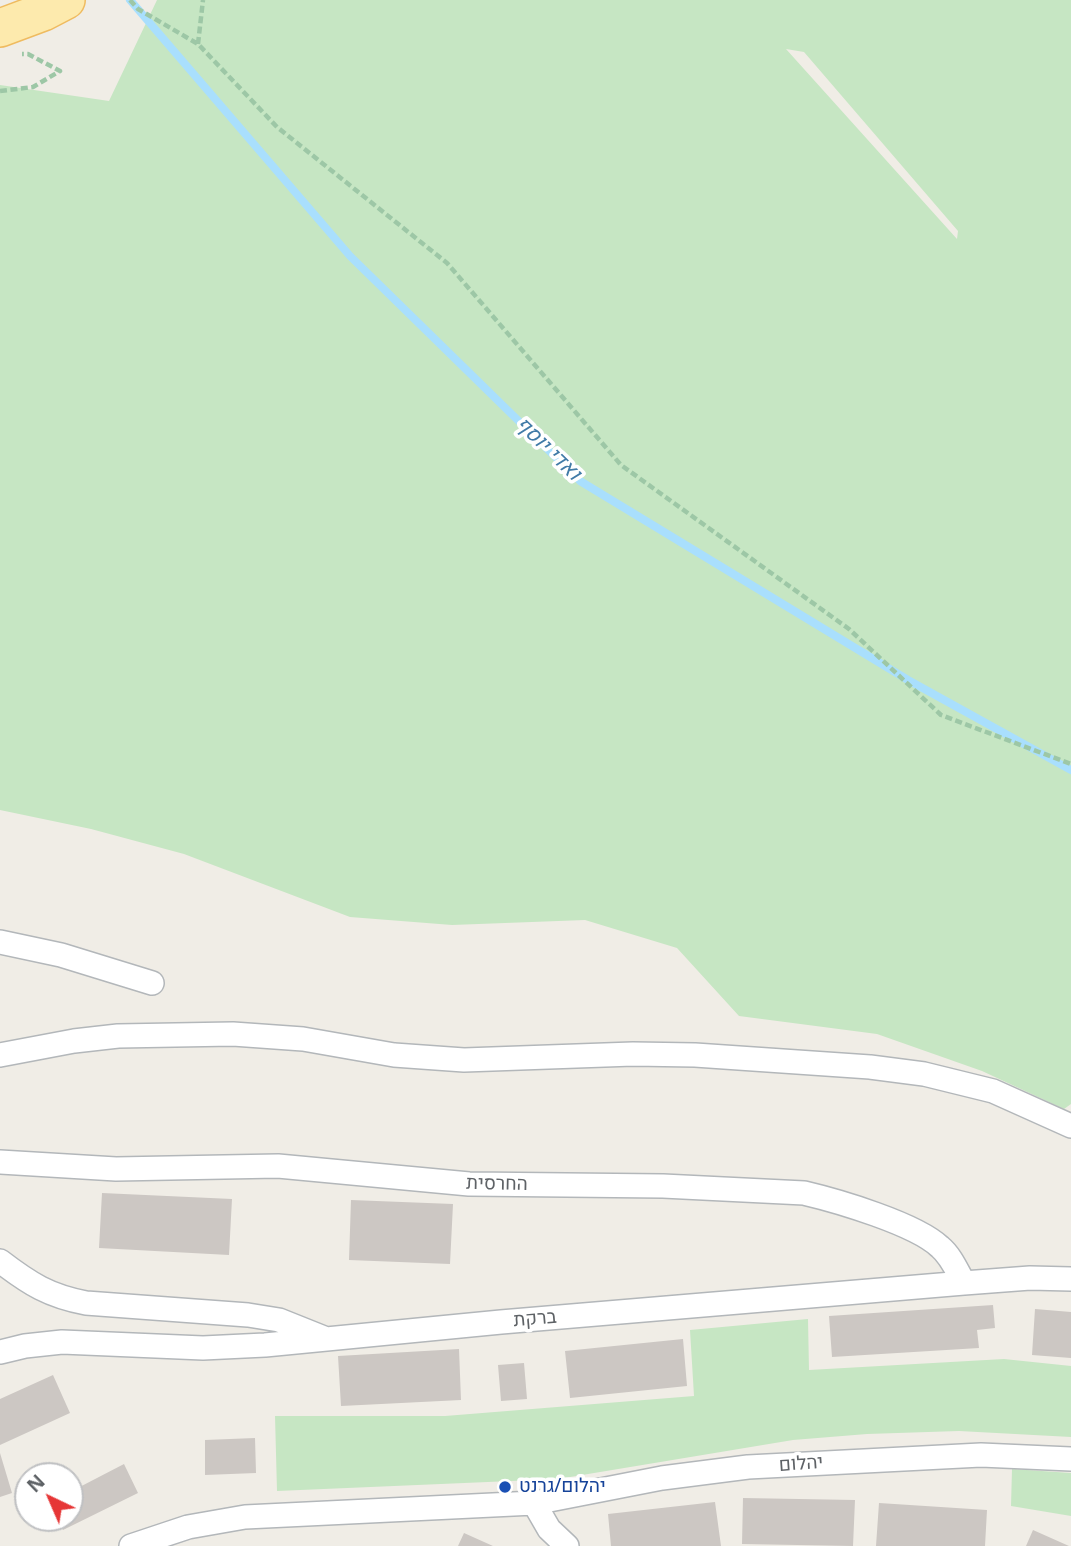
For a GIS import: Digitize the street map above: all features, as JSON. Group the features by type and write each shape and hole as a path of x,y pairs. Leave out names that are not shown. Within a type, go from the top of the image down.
{"main road":[{"path":"7,41 43,12 66,0"}],"street":[{"path":"0,942 61,955 152,983"},
{"path":"0,1055 118,1036 233,1034 303,1039 394,1055 464,1060 645,1054 870,1067 924,1074 993,1091 1071,1126"},
{"name":"החרסית","path":"0,1162 117,1169 278,1166 469,1184 663,1186 804,1193 839,1203 923,1235 948,1254 964,1283"},
{"path":"0,1261 39,1290 62,1298 86,1303 248,1315 279,1320 328,1340"},
{"name":"ברקת","path":"0,1352 24,1346 62,1342 203,1348 265,1346 500,1322 964,1283 1030,1278 1071,1279"},
{"name":"יהלום","path":"131,1546 188,1527 245,1517 534,1503 662,1478 786,1464 981,1455 1071,1459"},
{"path":"534,1503 550,1529 567,1546"}],"path":[{"path":"130,0 138,9 198,44 277,127 447,263 621,465 849,629 941,715 1071,764"},
{"path":"198,44 204,0"},
{"path":"0,91 33,87 60,71 7,41"}],"green space":[{"path":"157,0 1071,0 1071,1104 1064,1109 982,1071 877,1034 739,1016 677,948 585,920 452,925 350,917 184,854 91,829 0,810 0,85 109,101","holes":["786,49 804,52 958,231 957,239"]},
{"path":"808,1319 809,1370 1004,1359 1071,1366 1071,1437 959,1431 867,1434 793,1440 558,1479 277,1491 275,1416 445,1416 694,1396 690,1330"},
{"path":"1012,1469 1071,1473 1071,1516 1011,1506"}],"building":[{"path":"102,1193 232,1199 229,1255 99,1248"},
{"path":"351,1200 453,1204 450,1264 349,1260"},
{"path":"993,1305 995,1328 977,1330 979,1348 832,1357 829,1316"},
{"path":"1035,1309 1071,1312 1071,1358 1032,1355"},
{"path":"683,1339 687,1386 570,1398 565,1351"},
{"path":"459,1349 461,1400 341,1406 338,1356"},
{"path":"524,1363 527,1399 501,1401 498,1365"},
{"path":"53,1375 70,1413 0,1445 0,1399"},
{"path":"255,1438 256,1473 205,1475 205,1440"},
{"path":"0,1453 12,1493 0,1497"},
{"path":"124,1464 138,1493 84,1520 84,1485"},
{"path":"743,1498 855,1500 853,1546 742,1544"},
{"path":"715,1502 721,1546 611,1546 608,1514"},
{"path":"879,1503 987,1510 985,1546 876,1546"},
{"path":"1033,1530 1069,1546 1026,1546"},
{"path":"464,1533 493,1546 458,1546"}],"waterway":[{"name":"ואדי יוסף","path":"130,0 350,256 580,481 908,680 1071,770"}],"place":[{"name":"יהלום/גרנט","path":"505,1487"}]}
